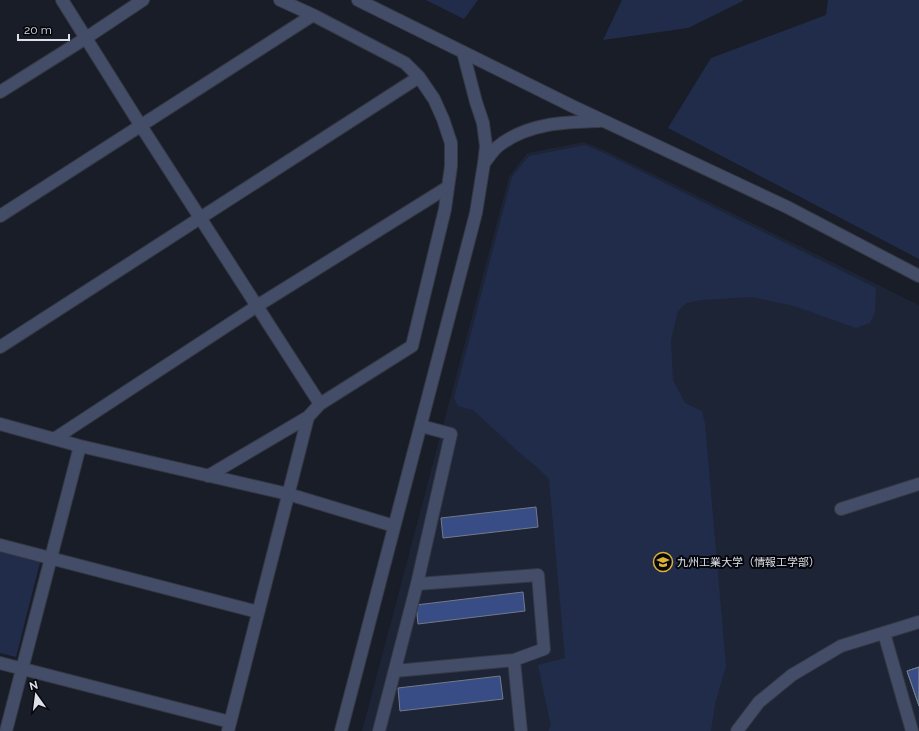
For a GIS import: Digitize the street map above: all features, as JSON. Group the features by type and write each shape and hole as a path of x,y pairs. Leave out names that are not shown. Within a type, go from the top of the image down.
{"street":[{"path":"62,0 141,126 320,404"},
{"path":"0,92 143,0"},
{"path":"208,476 308,417 320,404 412,346 445,209 451,166 451,142 434,99 419,77 405,63 313,15 280,0"},
{"path":"358,0 604,121 787,206 919,276"},
{"path":"0,216 313,15"},
{"path":"341,731 476,212 486,146 483,123 463,52"},
{"path":"0,347 419,77"},
{"path":"484,163 506,140 528,130 549,124 604,121"},
{"path":"54,439 258,306 448,187"},
{"path":"0,663 229,726 308,417"},
{"path":"0,424 80,446 288,494 394,526"},
{"path":"379,731 417,584 451,434 421,426"},
{"path":"6,731 80,446"},
{"path":"841,509 919,484"},
{"path":"0,545 258,612"},
{"path":"395,671 514,660 544,648 538,576 417,584"},
{"path":"737,731 759,702 792,675 841,646 919,622"},
{"path":"884,633 912,731"},
{"path":"514,660 521,731"}],"shaded area":[{"path":"426,0 478,0 464,19"},
{"path":"622,0 743,1 688,28 603,40"},
{"path":"828,0 919,0 919,259 668,128 711,58 826,15"},
{"name":"九州工業大学（情報工学部）","path":"584,142 606,151 919,305 919,731 362,731 509,177 527,153"},
{"path":"585,145 876,288 875,312 870,323 856,328 794,306 752,297 701,300 686,303 678,311 671,340 673,380 685,403 702,411 705,424 726,666 715,704 711,731 548,731 551,726 538,665 565,658 549,479 473,410 458,406 454,398 512,177 529,156"},
{"path":"0,552 40,562 16,657 0,653"}],"building":[{"path":"536,507 538,527 443,538 441,518"},
{"path":"523,592 525,611 418,624 416,605"},
{"path":"919,667 919,706 907,671"},
{"path":"919,667 919,706 907,671"},
{"path":"500,676 503,699 400,711 398,688"}],"place":[{"name":"九州工業大学（情報工学部）","path":"663,562"}]}
